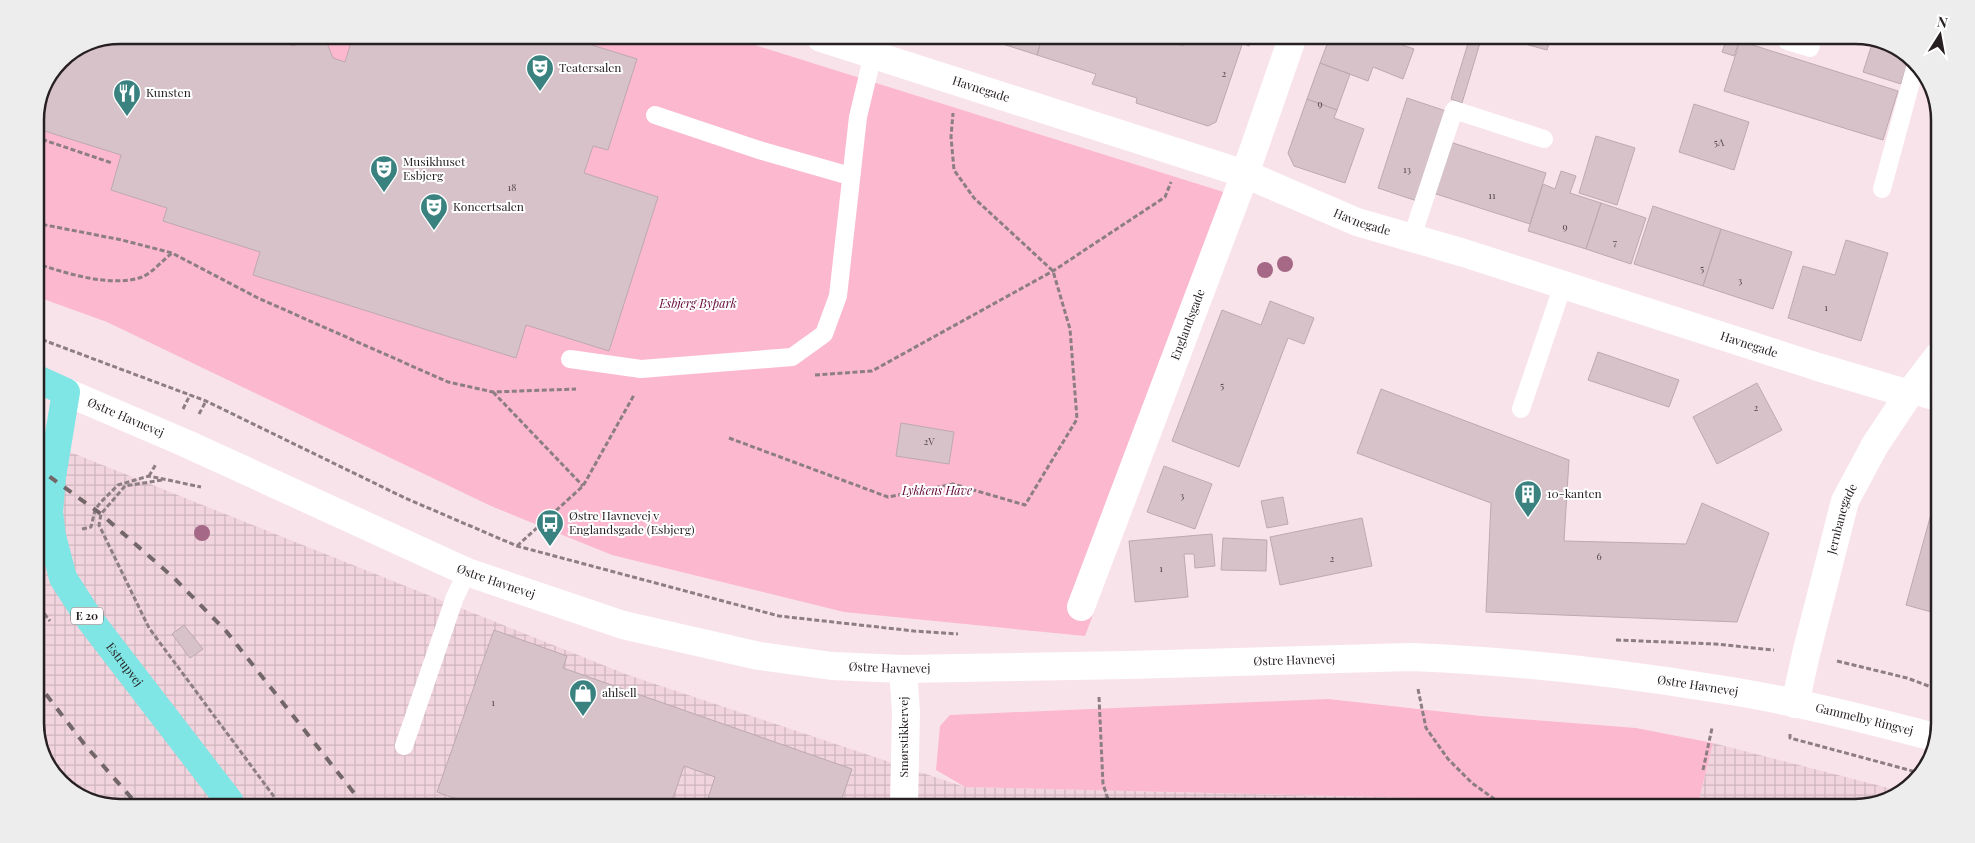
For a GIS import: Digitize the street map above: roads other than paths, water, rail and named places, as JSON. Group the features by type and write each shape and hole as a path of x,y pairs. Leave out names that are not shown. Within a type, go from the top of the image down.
{"main road":[{"name":"Havnegade","path":"840,44 1244,174 1357,222 1412,237 1909,394"},
{"name":"Englandsgade","path":"1082,607 1244,174 1290,44"},
{"name":"Jernbanegade","path":"1795,704 1806,654 1846,501 1875,444 1931,365"},
{"name":"Østre Havnevej","path":"44,382 185,443 467,572 623,625 759,656 832,666 903,669 1128,666 1411,657 1570,669 1713,688 1795,704"},
{"name":"Estrupvej","path":"66,392 52,477 49,512 52,536 64,578 90,620 228,799"},
{"name":"Smørstikkervej","path":"903,669 906,712 904,799"},
{"name":"Gammelby Ringvej","path":"1795,704 1930,736"}],"lane":[{"path":"1797,44 1810,48 1811,44"},
{"path":"570,359 641,369 792,357 824,334 838,296 858,117 873,54"},
{"path":"1882,189 1914,71"},
{"path":"1412,237 1454,110 1544,139"},
{"path":"655,114 759,150 850,176"},
{"path":"1521,409 1563,285"},
{"path":"1909,394 1931,400"},
{"path":"404,746 455,597 467,572"}],"railway":[{"path":"44,473 101,514 174,578 226,631 359,799"},
{"path":"44,692 85,745 132,799"}],"place":[{"name":"Teatersalen","path":"540,92"},
{"name":"Kunsten","path":"127,117"},
{"name":"Musikhuset Esbjerg","path":"384,193"},
{"name":"Koncertsalen","path":"434,231"},
{"name":"10-kanten","path":"1528,518"},
{"name":"Østre Havnevej v Englandsgade (Esbjerg)","path":"550,547"},
{"name":"ahlsell","path":"583,717"}],"park label":[{"name":"Esbjerg Bypark","path":"698,304"},
{"name":"Lykkens Have","path":"937,491"}]}
